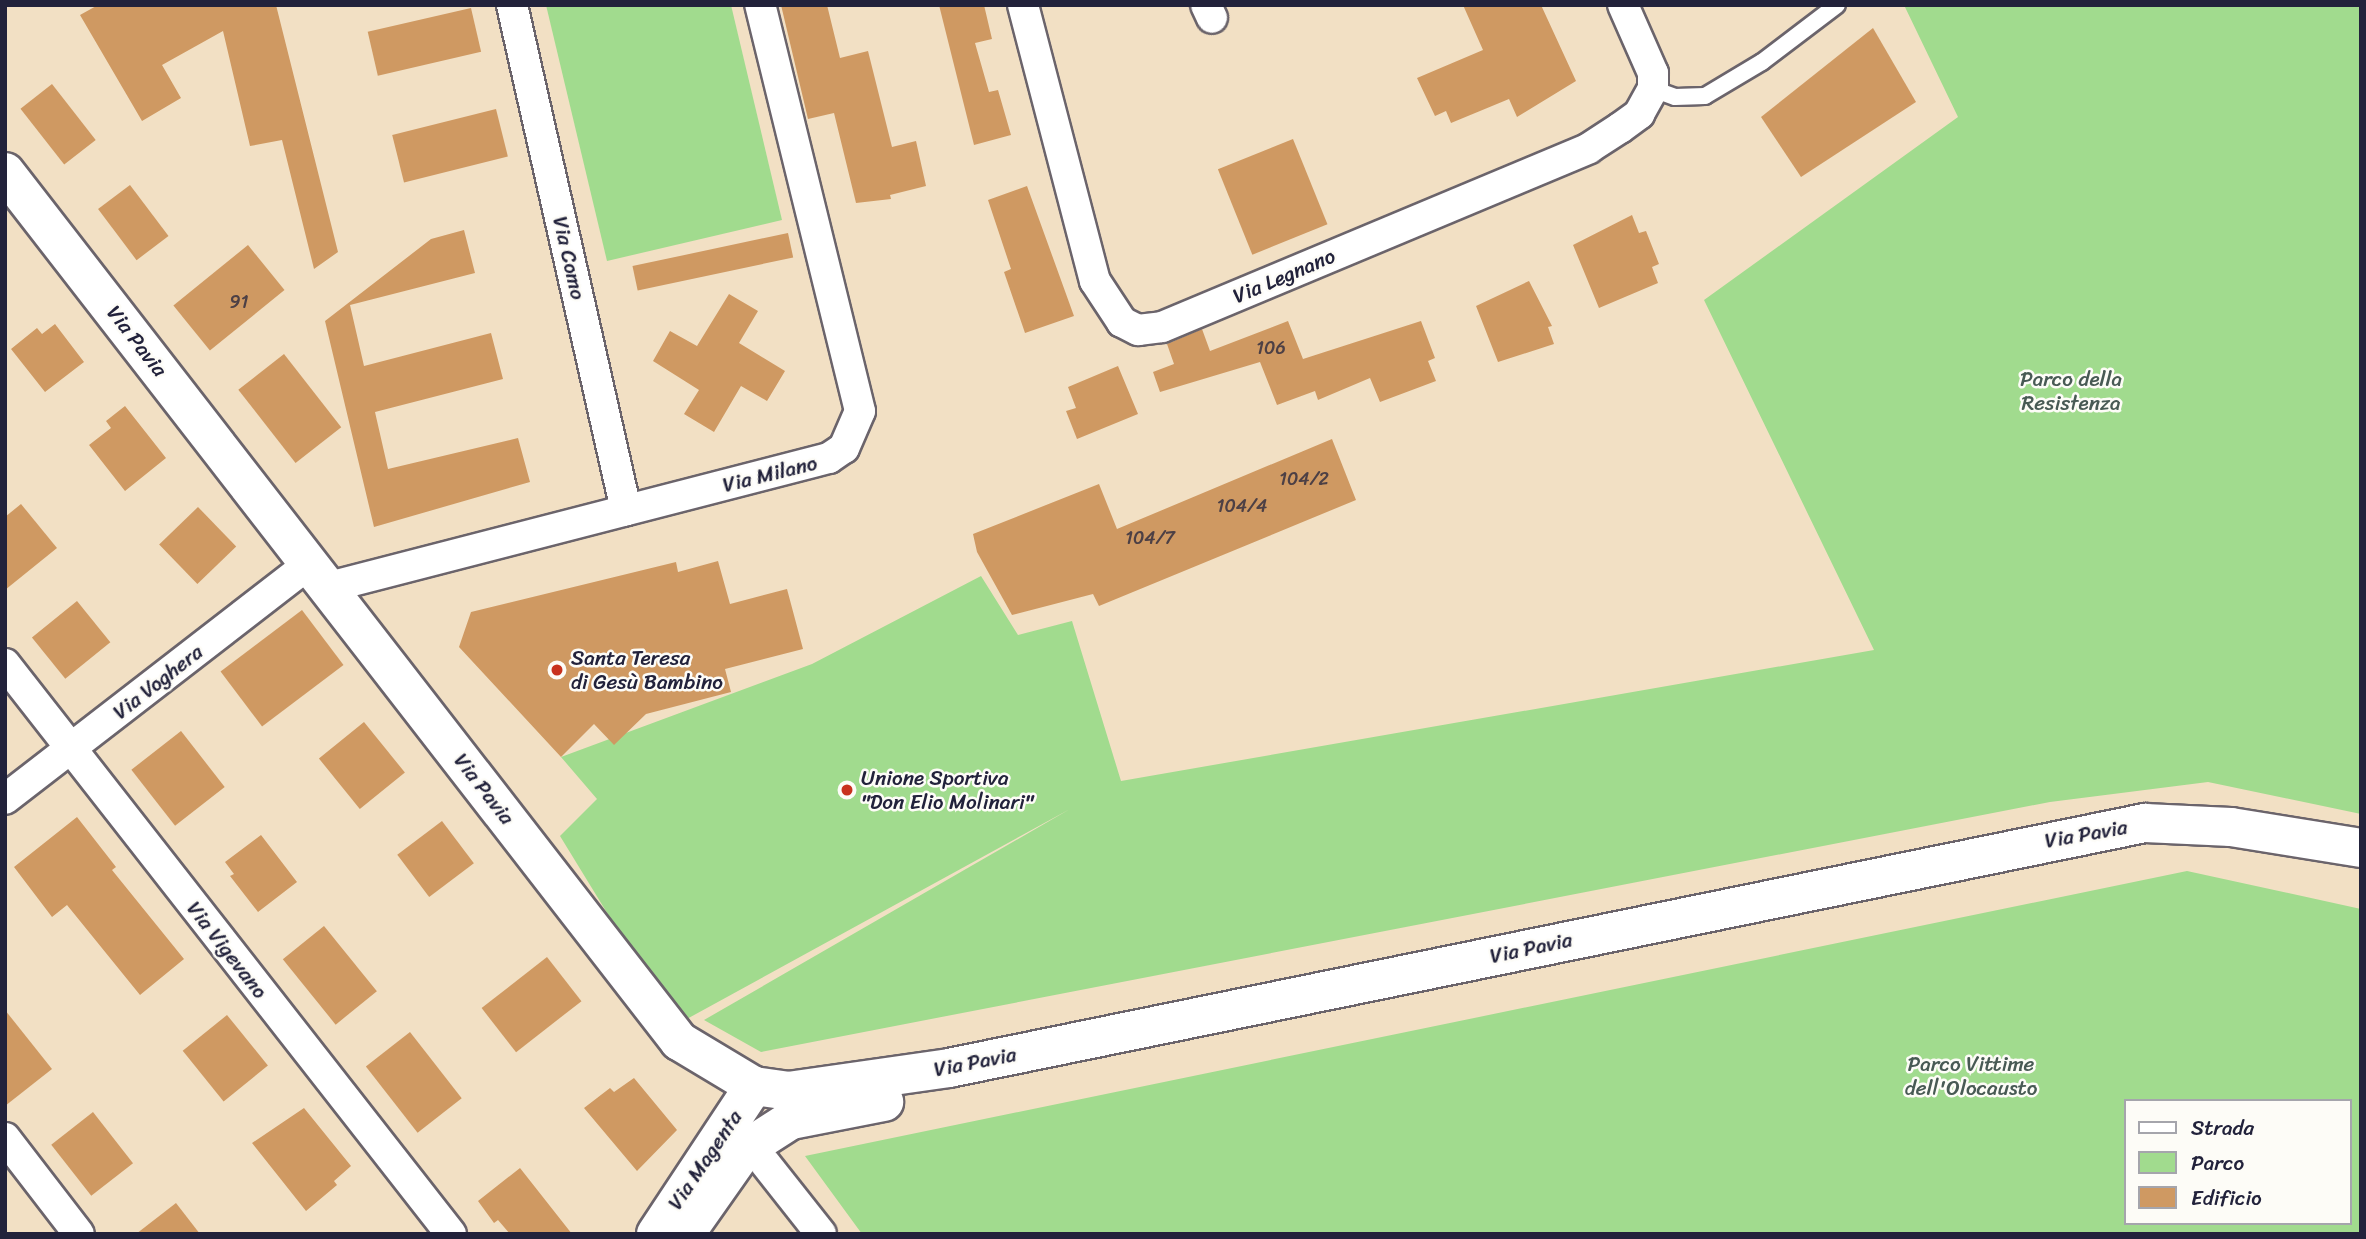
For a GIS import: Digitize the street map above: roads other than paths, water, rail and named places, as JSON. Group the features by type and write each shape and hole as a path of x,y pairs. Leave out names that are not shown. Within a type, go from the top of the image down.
{"street":[{"name":"Via Como","path":"512,5 626,510"},
{"name":"Via Milano","path":"320,575 626,510 829,458 844,448 858,421 860,411 760,5"},
{"name":"Via Legnano","path":"1023,5 1095,281 1122,322 1138,330 1162,327 1589,148 1639,114 1653,89"},
{"path":"1623,5 1653,73 1653,89"},
{"name":"Via Pavia","path":"5,172 679,1041 754,1086 788,1091 949,1068 2146,823 2231,827 2361,848"},
{"name":"Via Voghera","path":"5,799 320,575"},
{"name":"Via Vigevano","path":"5,664 451,1234"},
{"path":"685,1234 744,1150 791,1120 918,1096 949,1068"},
{"name":"Via Magenta","path":"656,1234 754,1086"},
{"path":"5,1139 79,1234"},
{"path":"765,1163 821,1234"}],"lane":[{"path":"1653,89 1675,97 1704,96 1762,62 1837,5"}],"place":[{"name":"Santa Teresa di Gesù Bambino","path":"557,670"},
{"name":"Unione Sportiva \"Don Elio Molinari\"","path":"847,790"}],"park label":[{"name":"Parco della Resistenza","path":"2071,391"},
{"name":"Parco Vittime dell'Olocausto","path":"1971,1076"}]}
